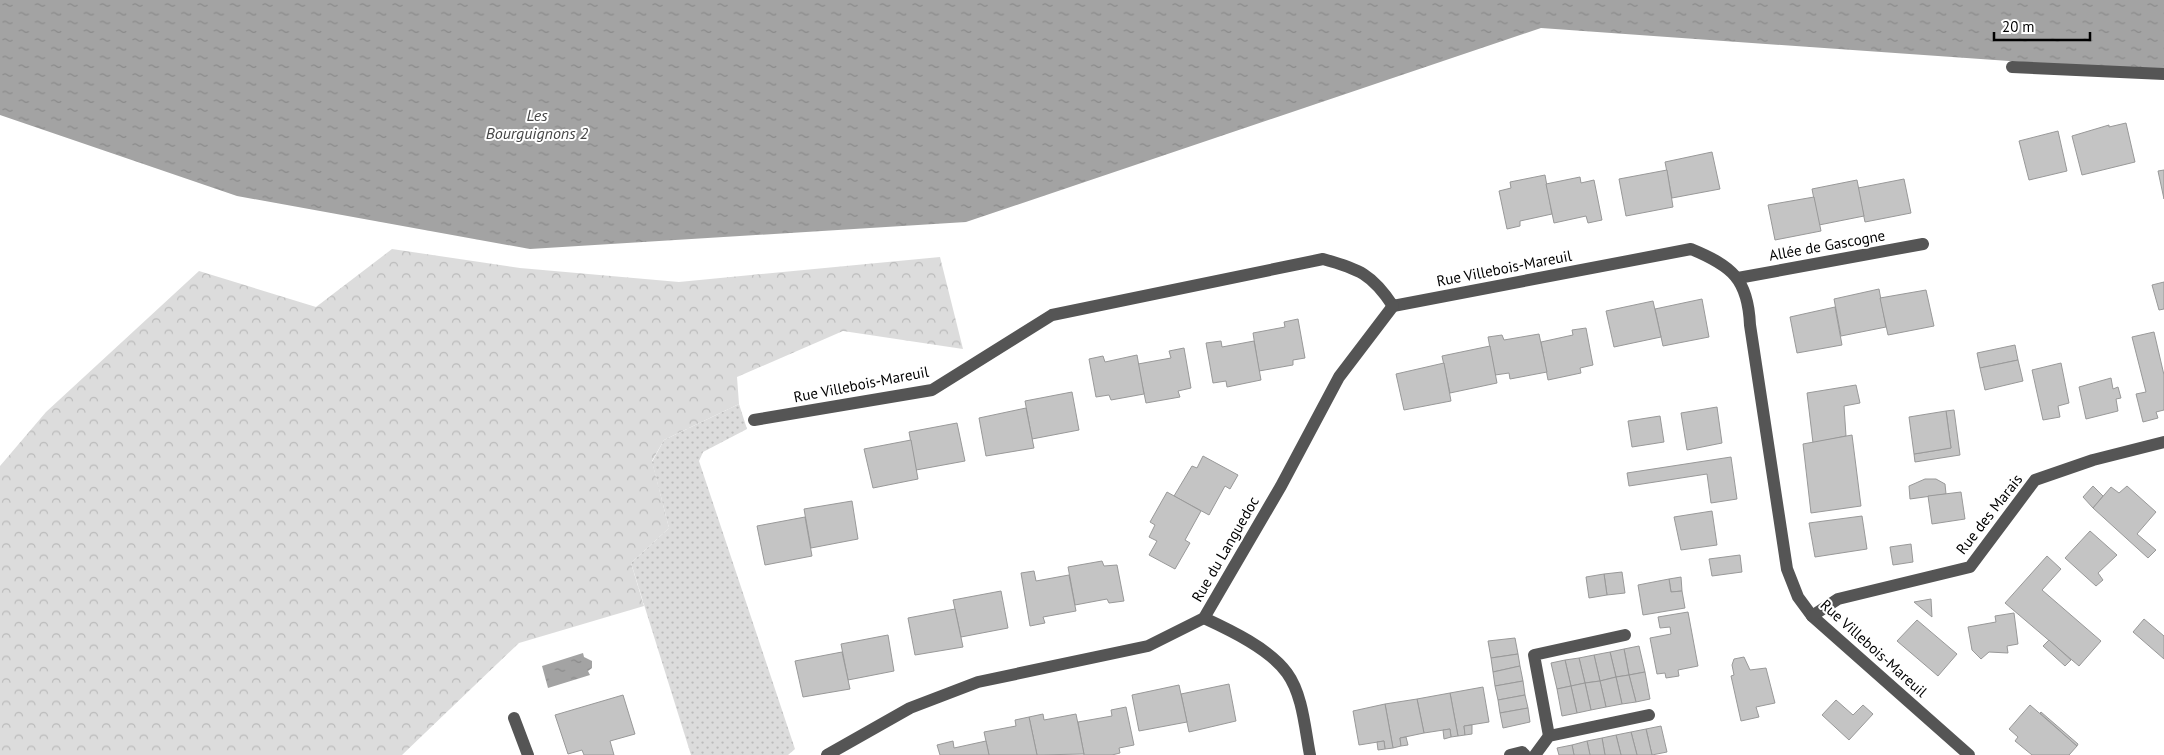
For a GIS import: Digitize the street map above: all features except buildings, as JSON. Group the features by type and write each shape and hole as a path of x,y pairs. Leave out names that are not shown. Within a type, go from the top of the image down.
{"street":[{"path":"2012,66 2164,74"},
{"name":"Allée de Gascogne","path":"1738,278 1923,244"},
{"name":"Rue Villebois-Mareuil","path":"754,420 932,390 1052,315 1323,259 1354,268 1379,284 1393,306 1691,249 1716,260 1738,278 1749,302 1750,325 1787,569 1798,597 1812,616 1969,755"},
{"name":"Rue du Languedoc","path":"827,755 910,708 978,682 1148,646 1204,618 1281,486 1339,377 1393,306"},
{"name":"Rue des Marais","path":"1812,616 1838,599 1970,568 2035,480 2093,460 2164,442"},
{"path":"1204,618 1236,633 1263,651 1287,674 1298,698 1310,755"},
{"path":"1549,736 1534,655 1625,635"},
{"path":"1535,755 1549,736 1650,715"},
{"path":"514,718 528,755"},
{"path":"1510,755 1522,752 1525,755"}],"green space":[{"path":"392,249 520,268 679,282 940,257 963,349 843,331 737,377 739,404 664,440 652,461 669,528 631,563 644,606 519,643 402,755 0,755 0,466 46,412 199,271 316,307"},
{"path":"739,404 747,429 703,452 699,461 795,749 788,755 691,755 631,563 669,528 652,462 664,440"}],"water":[{"name":"Les Bourguignons 2","path":"0,0 2164,0 2164,72 1541,28 966,222 530,249 237,196 0,115"},
{"path":"583,653 584,657 592,661 592,668 588,671 590,675 548,688 542,666"}]}
